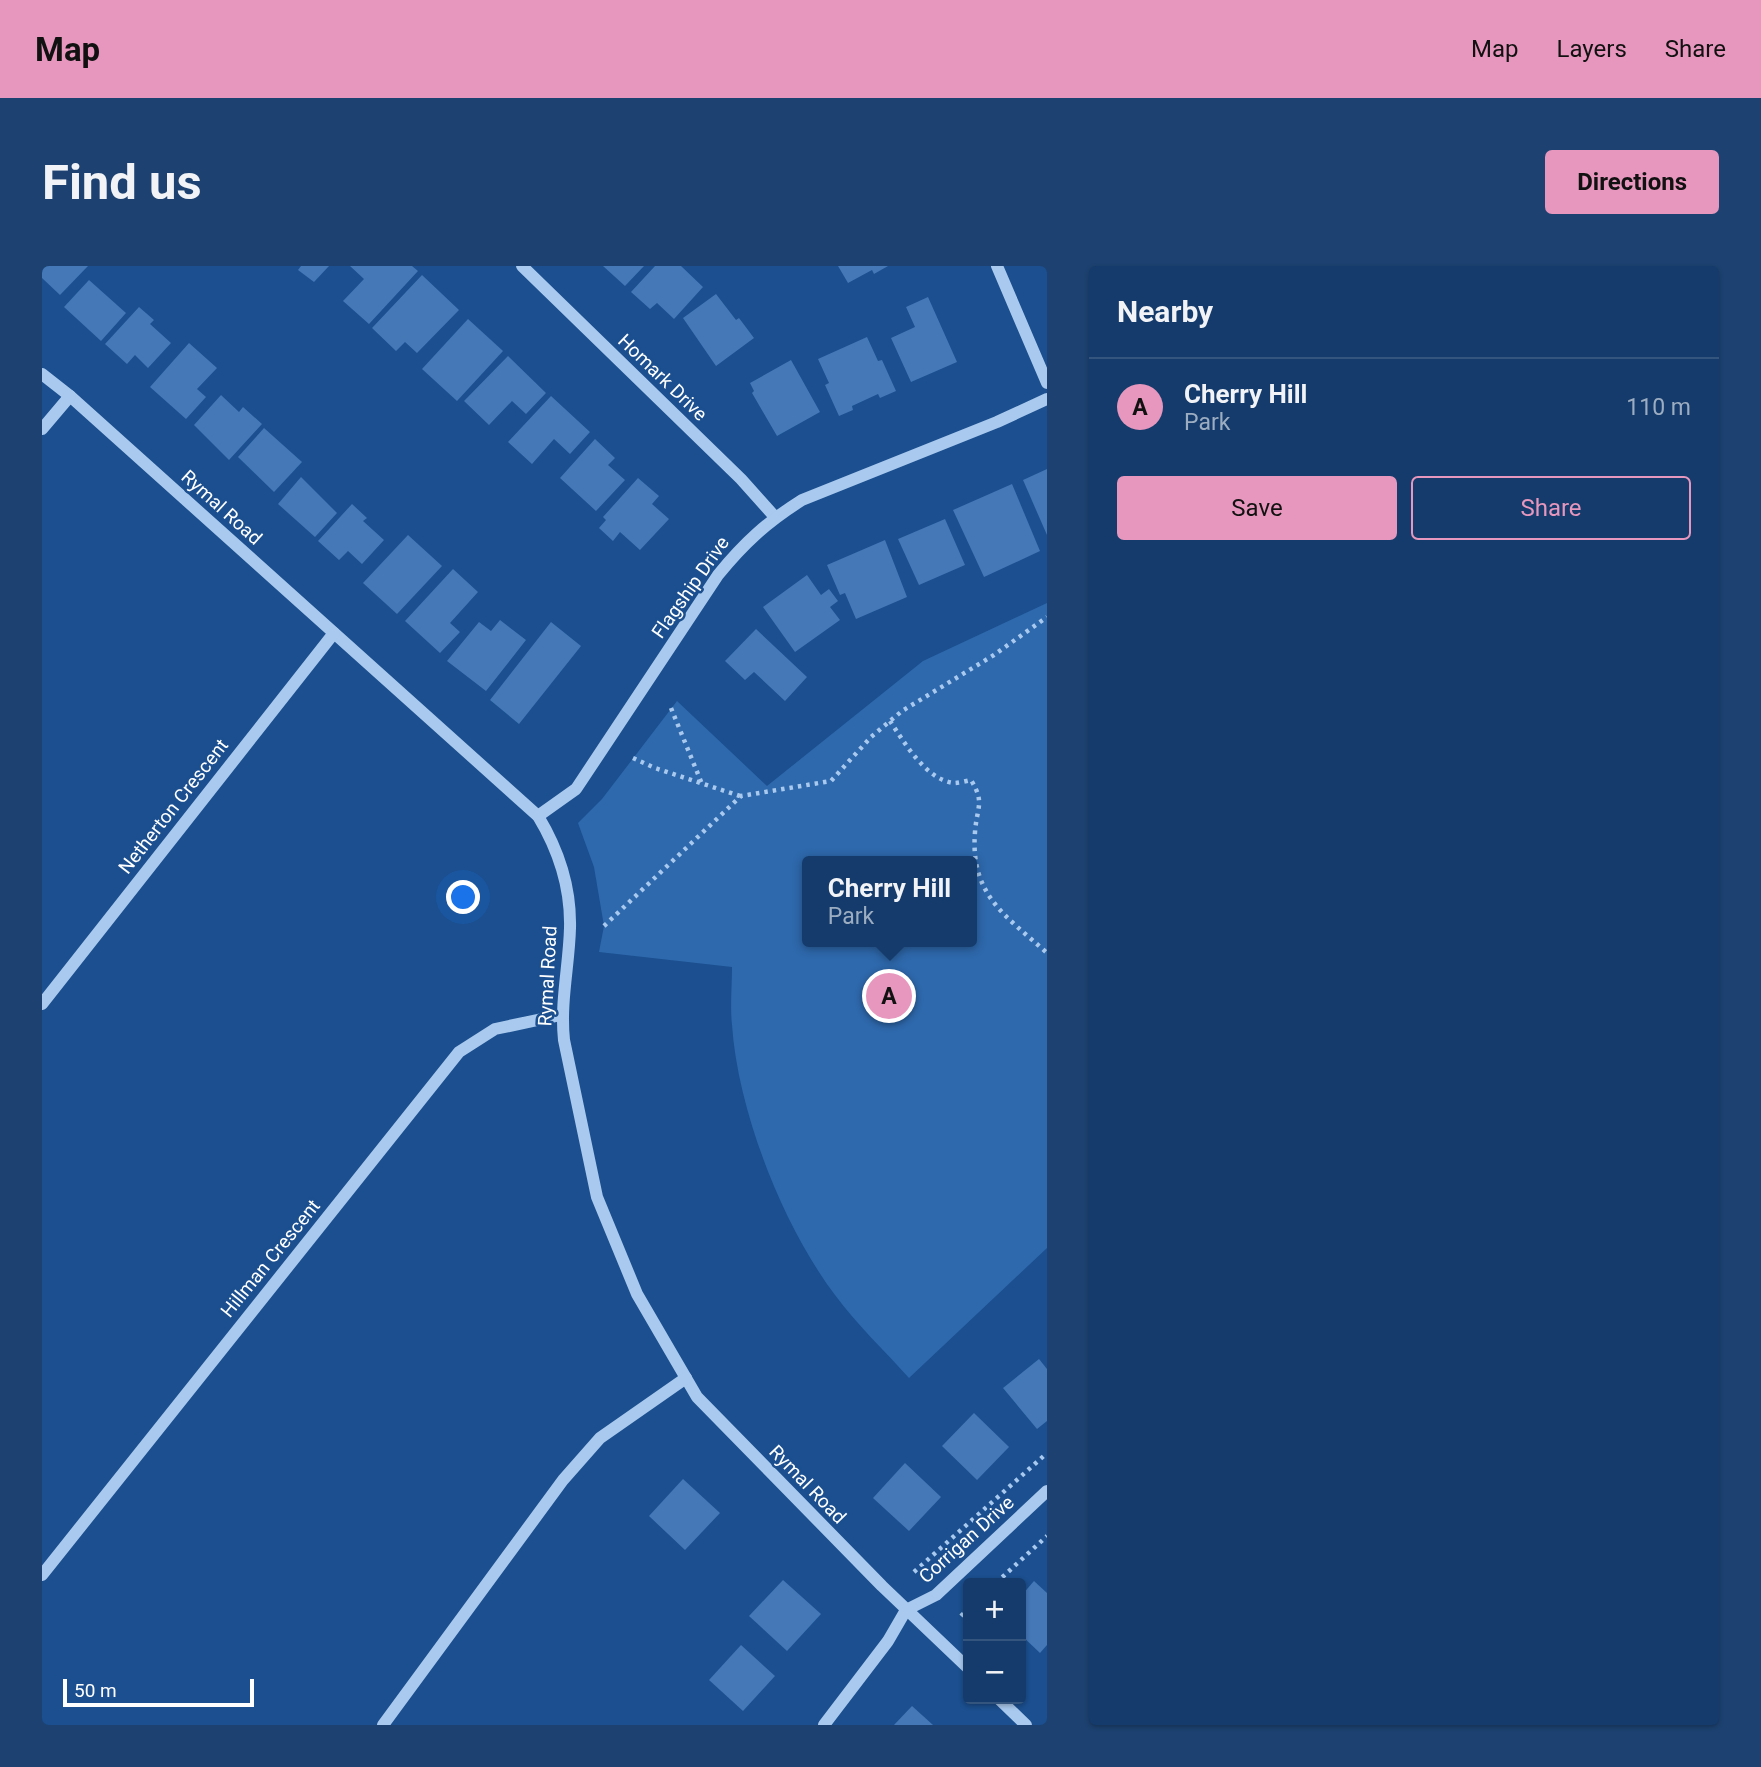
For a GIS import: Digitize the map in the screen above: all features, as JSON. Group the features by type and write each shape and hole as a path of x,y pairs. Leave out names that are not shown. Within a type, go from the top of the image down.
{"street":[{"name":"Homark Drive","path":"522,266 741,479 775,517"},
{"path":"997,266 1047,383"},
{"name":"Rymal Road","path":"42,374 70,396 538,816 549,833 565,876 570,925 561,1015 564,1040 597,1197 637,1294 697,1397 906,1610 963,1663"},
{"path":"42,429 70,396"},
{"name":"Flagship Drive","path":"538,816 576,789 718,575 743,545 775,517 802,500 1047,400"},
{"name":"Netherton Crescent","path":"42,1003 334,633"},
{"name":"Hillman Crescent","path":"42,1575 459,1052 495,1029 561,1015"},
{"path":"383,1725 563,1480 600,1438 686,1378"},
{"name":"Corrigan Drive","path":"906,1610 936,1595 1047,1491"},
{"path":"824,1725 888,1641 906,1610"},
{"path":"1004,1704 1026,1725"}],"path":[{"path":"633,758 741,796 831,781 871,737 902,711 994,655 1047,617"},
{"path":"671,708 702,784"},
{"path":"890,721 914,758 940,778 955,783 971,780 980,795 975,834 979,877 997,908 1047,953"},
{"path":"604,926 741,796"},
{"path":"914,1572 1047,1453"},
{"path":"1001,1578 1047,1536"}],"shaded area":[{"path":"1047,603 1047,1248 909,1378 835,1295 798,1236 781,1202 766,1167 743,1094 732,1025 732,967 599,952 604,926 594,867 578,823 602,799 677,701 767,786 923,661"}],"building":[{"path":"42,266 88,266 60,295 42,278"},
{"path":"301,266 329,266 314,282 298,270"},
{"path":"350,266 412,266 418,271 369,324 343,301 364,279"},
{"path":"603,266 644,266 625,286"},
{"path":"655,266 681,266 703,287 674,319 657,303 650,309 631,292"},
{"path":"838,266 888,266 874,274 872,270 848,283"},
{"path":"422,275 459,310 417,353 405,342 396,351 372,328"},
{"path":"89,280 126,313 101,341 64,307"},
{"path":"716,294 754,338 716,366 683,318"},
{"path":"928,297 957,362 911,382 891,338 915,327 906,307"},
{"path":"139,307 154,320 150,324 171,343 148,368 135,355 127,364 105,344"},
{"path":"468,319 503,351 457,401 422,369"},
{"path":"867,337 878,361 882,360 896,391 880,398 878,394 852,406 853,410 839,416 825,385 829,383 818,359"},
{"path":"189,343 217,368 197,389 206,397 186,419 150,387"},
{"path":"508,356 546,393 526,414 512,401 489,425 464,401"},
{"path":"791,360 820,412 777,436 752,393 754,391 750,383"},
{"path":"221,395 239,412 243,407 262,424 229,460 194,425"},
{"path":"551,396 590,432 570,454 554,439 532,464 508,442"},
{"path":"264,428 302,462 274,492 238,457"},
{"path":"595,439 615,458 608,465 625,480 596,511 560,478"},
{"path":"1047,469 1047,535 1023,480"},
{"path":"301,477 337,513 315,537 278,504"},
{"path":"638,478 659,496 652,504 669,519 640,550 620,532 613,541 599,528 606,520 603,517"},
{"path":"1012,484 1040,551 984,577 953,510"},
{"path":"352,504 367,518 363,521 384,540 362,564 348,551 339,560 318,541"},
{"path":"945,519 965,565 919,585 898,539"},
{"path":"408,535 442,566 397,614 363,583"},
{"path":"885,540 907,597 856,619 845,593 840,595 827,565"},
{"path":"453,569 478,592 450,623 460,632 440,653 405,621"},
{"path":"807,575 821,595 829,589 838,601 830,607 840,620 795,652 763,607"},
{"path":"500,620 526,640 486,691 447,661 479,622 491,631"},
{"path":"551,622 581,646 519,724 490,700"},
{"path":"756,629 807,677 785,701 754,672 745,680 725,661"},
{"path":"1039,1359 1047,1369 1047,1421 1037,1429 1003,1388"},
{"path":"974,1413 1009,1447 977,1480 942,1446"},
{"path":"905,1463 941,1497 909,1531 873,1498"},
{"path":"683,1479 720,1513 685,1550 649,1516"},
{"path":"783,1580 821,1614 787,1651 749,1616"},
{"path":"1034,1581 1047,1593 1047,1645 1040,1653 1026,1640 1026,1590"},
{"path":"741,1645 775,1676 743,1711 709,1680"},
{"path":"912,1706 933,1725 894,1725"}],"place":[{"name":"Cherry Hill","path":"889,996"}]}
